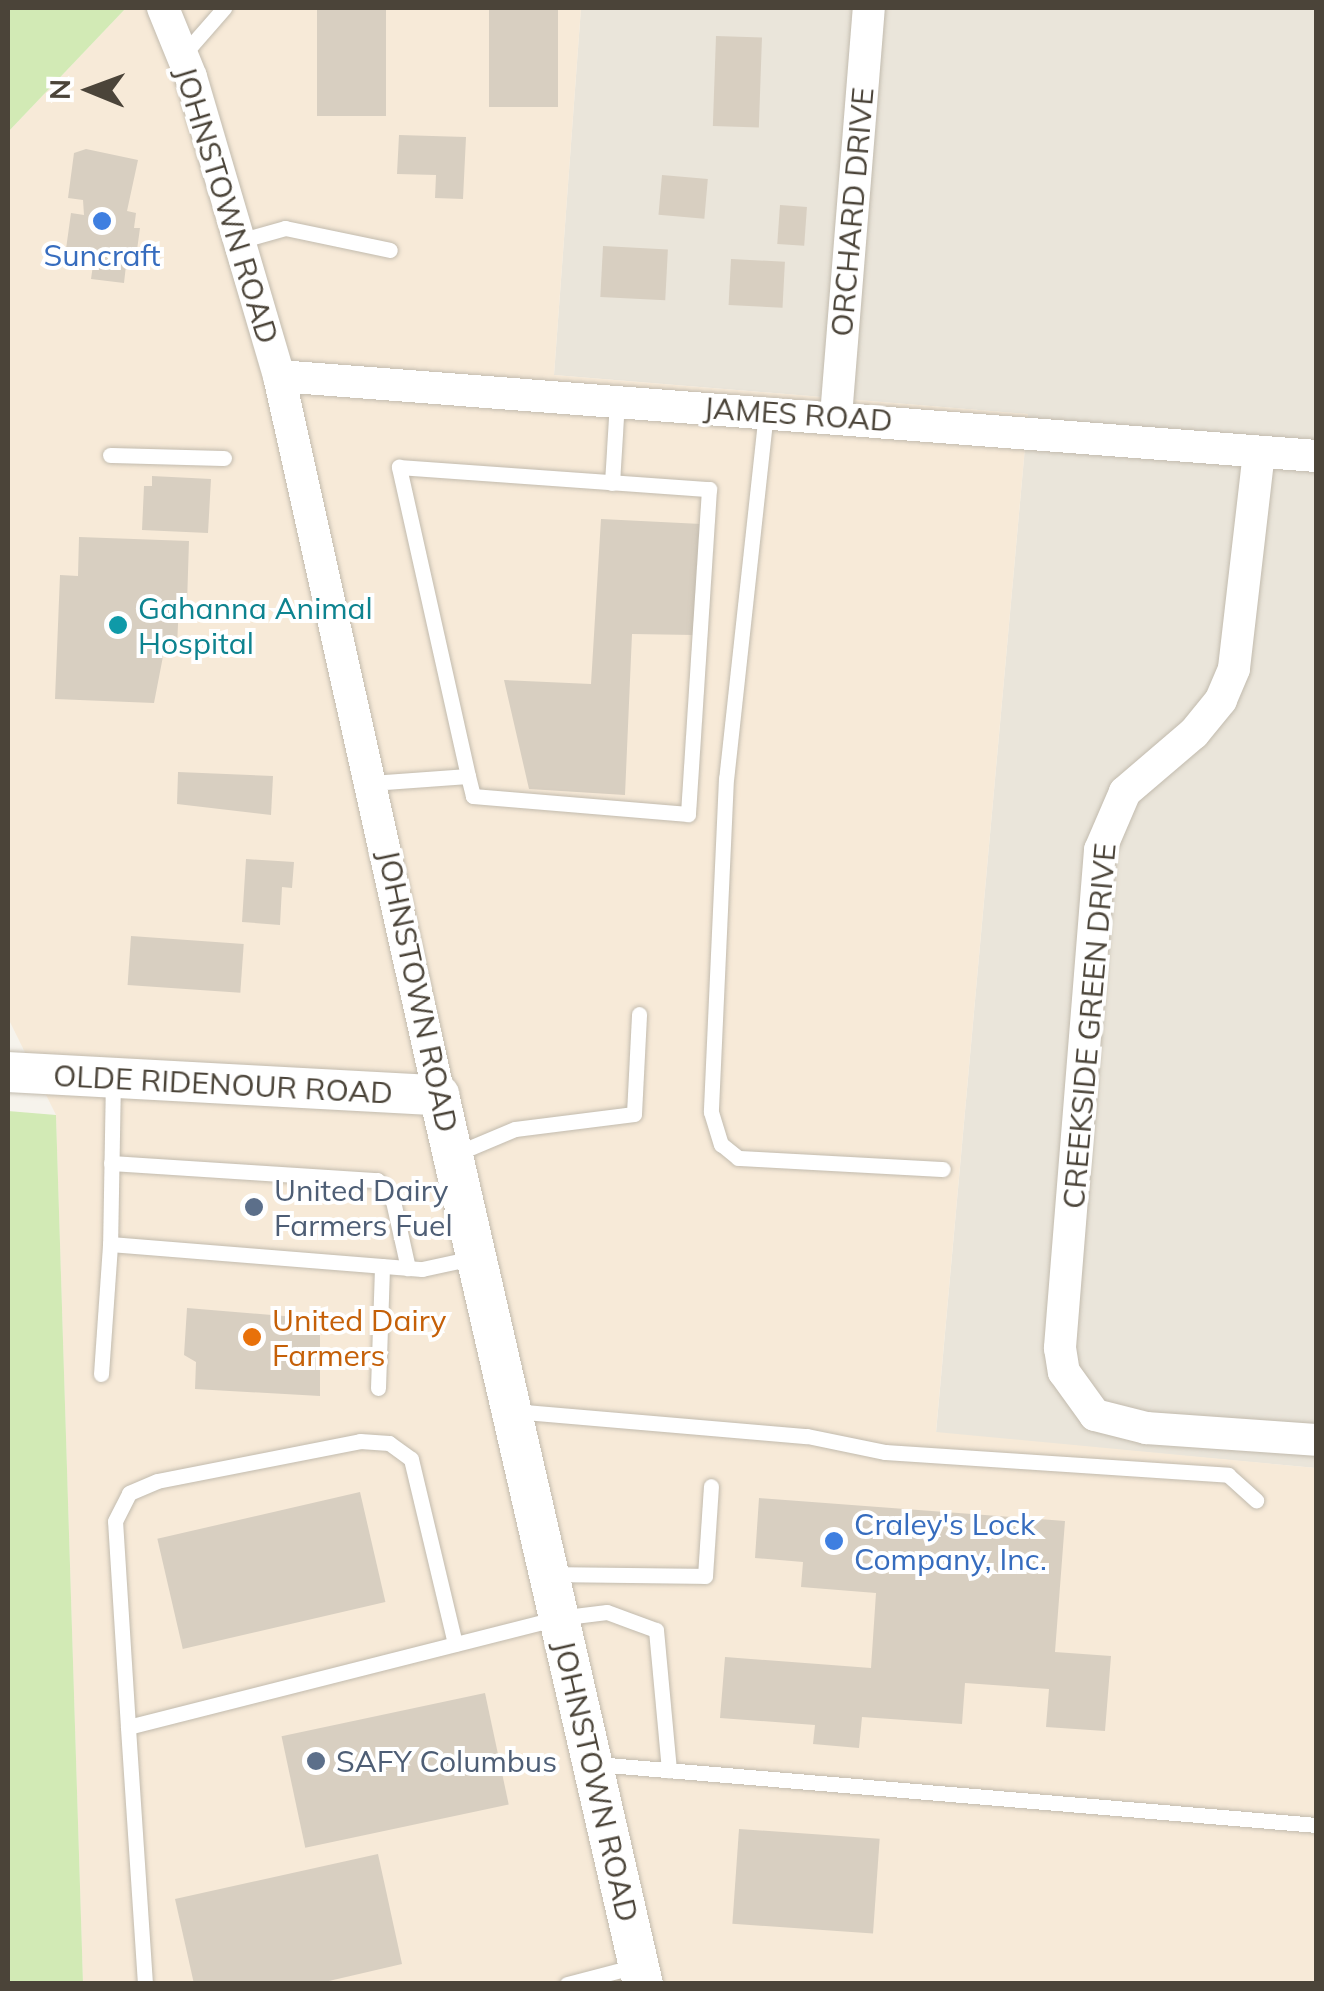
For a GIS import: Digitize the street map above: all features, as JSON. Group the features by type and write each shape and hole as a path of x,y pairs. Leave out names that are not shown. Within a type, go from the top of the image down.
{"street":[{"name":"JOHNSTOWN ROAD","path":"162,8 182,56 279,376 641,1974"},
{"name":"ORCHARD DRIVE","path":"836,416 869,8"},
{"name":"JAMES ROAD","path":"279,376 1316,456"},
{"name":"CREEKSIDE GREEN DRIVE","path":"1260,452 1234,669 1221,700 1194,733 1125,792 1100,850 1060,1348 1064,1372 1095,1415 1146,1428 1316,1440"},
{"name":"OLDE RIDENOUR ROAD","path":"8,1072 440,1095"}],"lane":[{"path":"182,56 224,8"},
{"path":"239,241 284,228 390,250"},
{"path":"612,482 617,401"},
{"path":"766,412 726,778 711,1112 721,1144 738,1158 943,1169"},
{"path":"110,455 224,458"},
{"path":"399,468 709,489 688,814 473,796 468,776 399,468"},
{"path":"372,782 468,776"},
{"path":"453,1155 514,1129 634,1114 639,1014"},
{"path":"101,1374 110,1244 113,1078"},
{"path":"111,1163 376,1180 393,1201 408,1268"},
{"path":"110,1244 408,1268 476,1257"},
{"path":"378,1388 382,1266"},
{"path":"514,1412 807,1436 885,1452 1228,1475 1256,1500"},
{"path":"145,1984 116,1521 129,1493 157,1481 360,1441 390,1444 410,1460 454,1644"},
{"path":"548,1574 706,1576 711,1486"},
{"path":"128,1728 558,1618 606,1612 656,1630 668,1770"},
{"path":"592,1763 1316,1825"},
{"path":"568,1984 641,1974"}],"shaded area":[{"path":"126,8 581,8 554,375 1028,414 936,1432 1316,1468 1316,1983 83,1983 56,1115 8,1018 8,132"},
{"path":"581,8 1316,8 1316,1468 936,1433 1028,414 554,375"}],"green space":[{"path":"8,8 126,8 8,132"},
{"path":"8,1111 56,1115 83,1983 8,1983"}],"building":[{"path":"317,8 386,8 386,116 317,116"},
{"path":"489,8 558,8 558,107 489,107"},
{"path":"716,36 762,38 759,128 713,126"},
{"path":"399,135 466,137 463,199 435,198 436,175 397,174"},
{"name":"Suncraft","path":"86,149 138,160 127,211 136,213 134,228 140,228 137,250 128,248 124,283 91,279 94,258 66,249 71,213 84,215 83,200 68,198 74,153"},
{"path":"662,175 708,179 704,219 659,215"},
{"path":"780,205 807,207 804,246 777,244"},
{"path":"603,246 668,249 665,300 600,297"},
{"path":"731,259 785,262 783,308 729,305"},
{"path":"152,476 211,479 208,533 142,530 144,486 152,486"},
{"path":"601,519 701,524 694,635 632,634 625,795 529,789 504,680 591,684"},
{"name":"Gahanna Animal Hospital","path":"79,537 189,541 187,604 179,603 177,646 165,646 154,703 55,699 60,575 78,576"},
{"path":"178,772 273,776 271,815 177,804"},
{"path":"246,859 294,862 292,888 282,887 280,925 242,922"},
{"path":"131,936 244,944 240,993 128,985"},
{"name":"United Dairy Farmers","path":"187,1308 320,1319 320,1396 195,1389 196,1362 184,1355"},
{"path":"360,1492 385,1602 183,1649 157,1539"},
{"path":"759,1498 1065,1521 1055,1652 1111,1656 1105,1731 1046,1727 1049,1689 965,1683 962,1724 862,1717 859,1748 813,1744 815,1725 720,1718 725,1657 871,1668 876,1593 801,1587 803,1562 755,1558"},
{"path":"485,1693 509,1805 305,1848 282,1736"},
{"path":"739,1829 880,1839 873,1934 732,1924"},
{"path":"378,1854 402,1964 316,1984 194,1984 175,1899"}],"place":[{"name":"Suncraft","path":"102,221"},
{"name":"Gahanna Animal Hospital","path":"118,625"},
{"name":"United Dairy Farmers Fuel","path":"254,1207"},
{"name":"United Dairy Farmers","path":"252,1337"},
{"name":"Craley's Lock Company, Inc.","path":"834,1541"},
{"name":"SAFY Columbus","path":"316,1761"}]}
